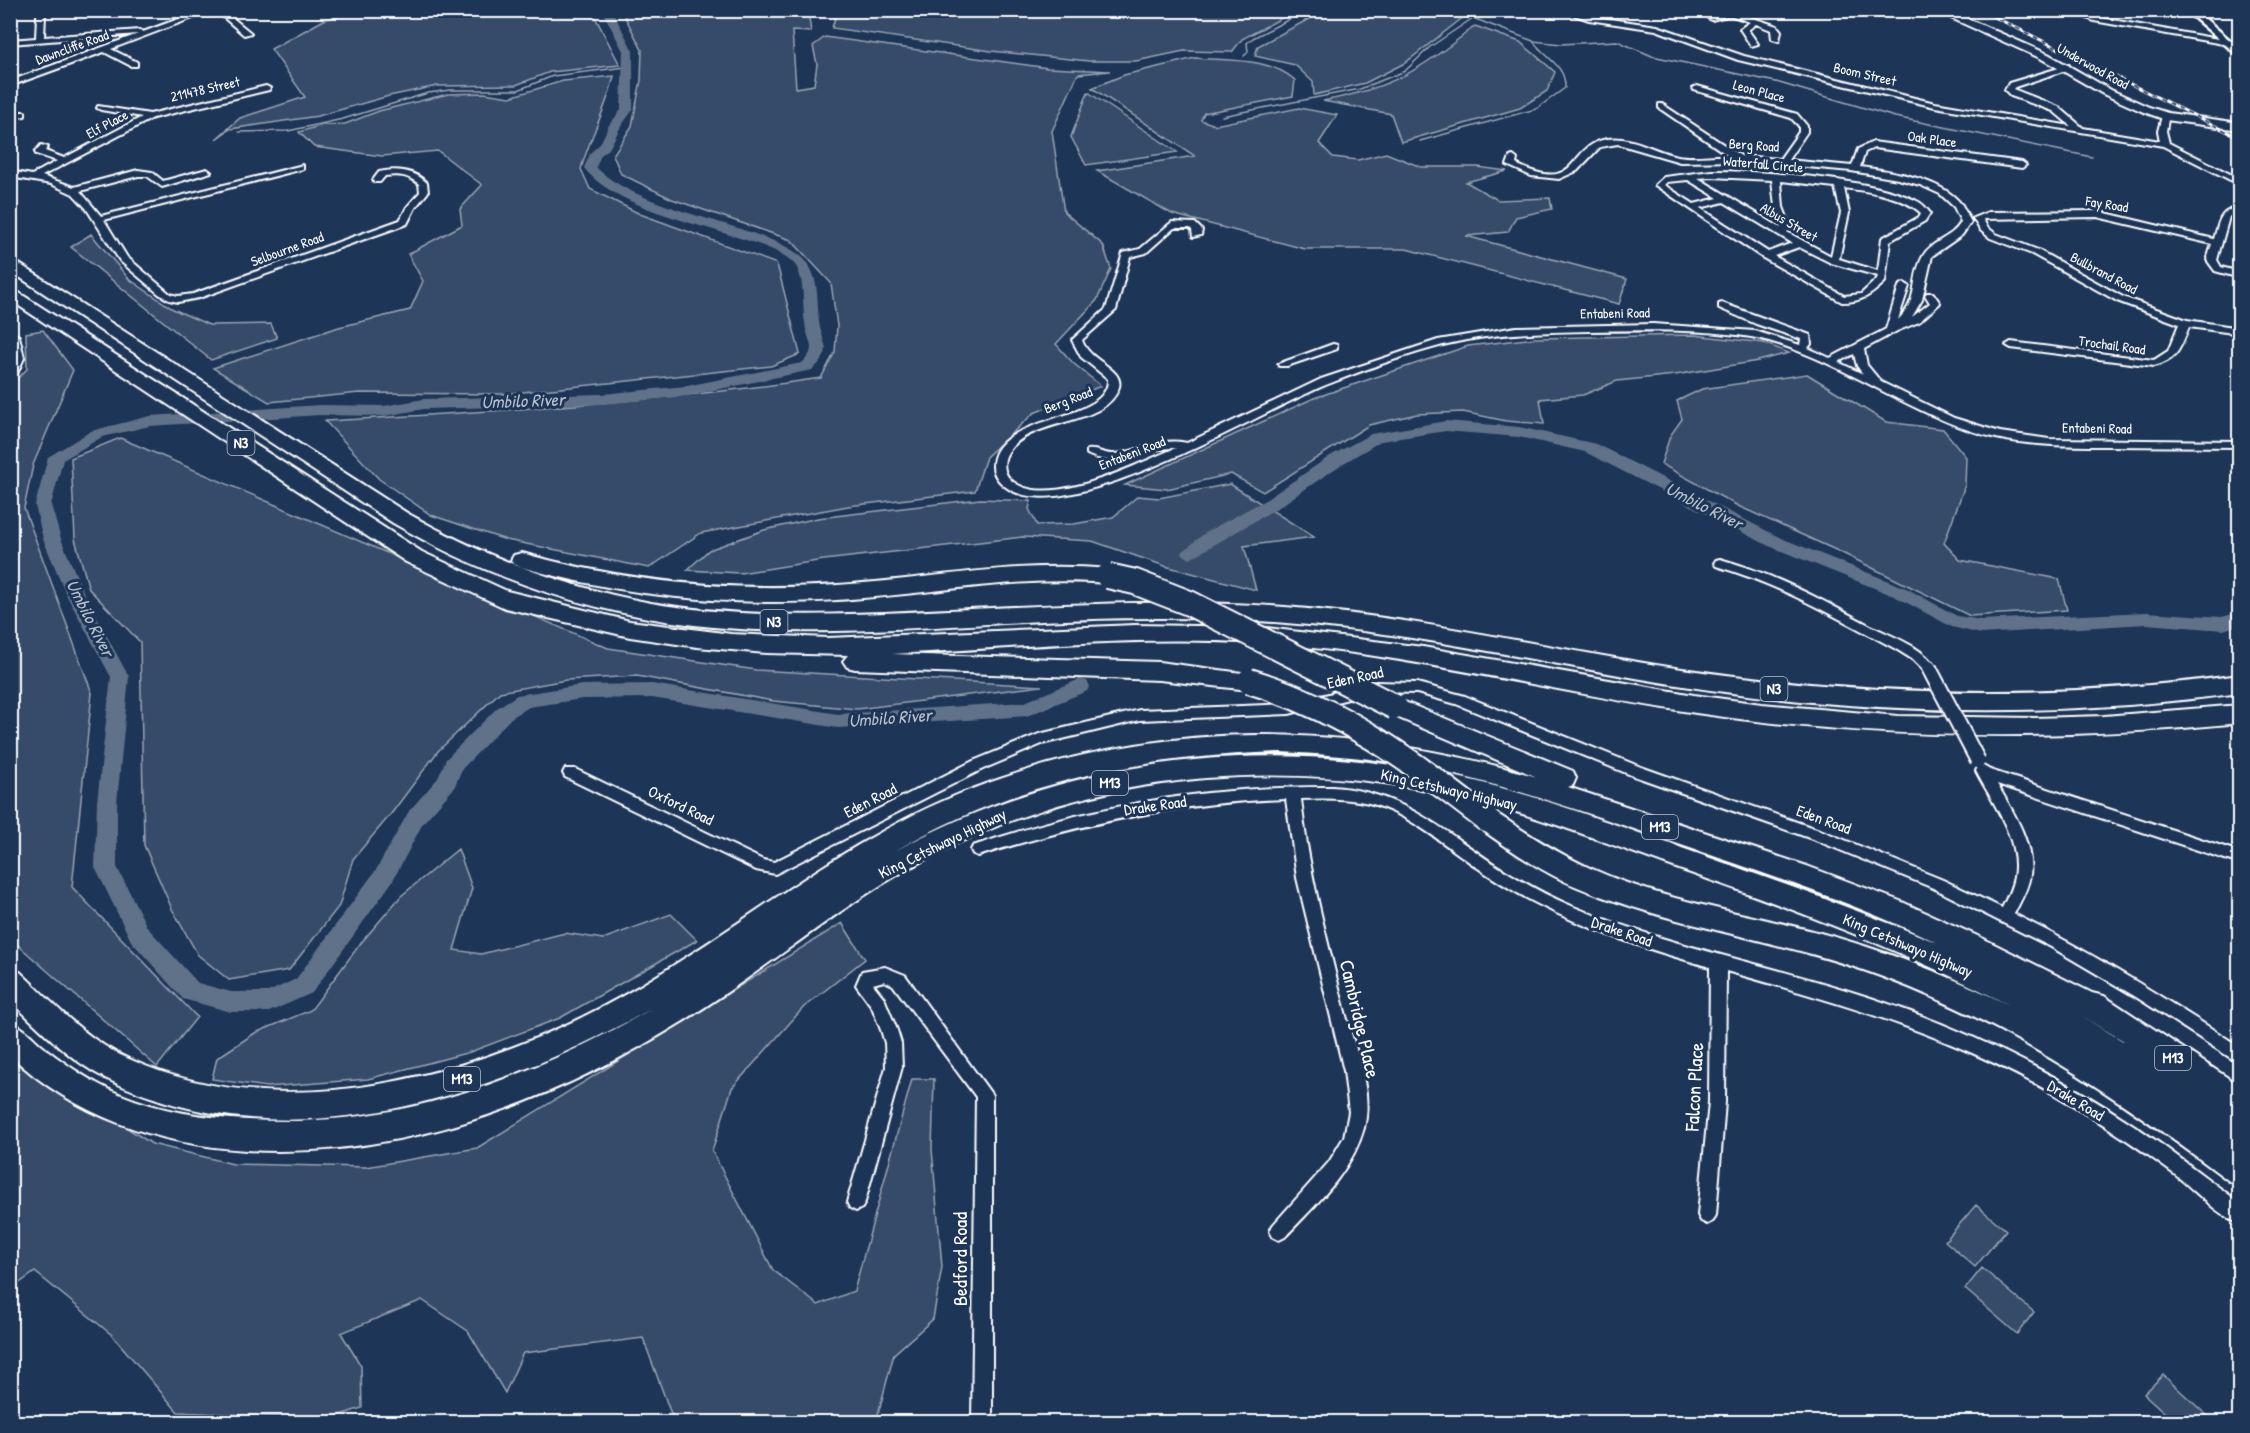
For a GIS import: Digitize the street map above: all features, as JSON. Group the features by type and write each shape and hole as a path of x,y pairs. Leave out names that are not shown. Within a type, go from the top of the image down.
{"highway":[{"name":"N3","path":"10,263 400,518 459,551 561,589 655,611 728,619 859,623 1087,610 1238,610 1383,625 1681,677 1783,690 1885,699 2052,701 2144,696 2240,684"},
{"name":"N3","path":"10,292 414,556 497,596 556,614 626,629 704,641 769,646 892,645 1084,635 1182,633 1315,640 1417,654 1695,704 1786,715 1899,724 2071,727 2166,722 2240,714"},
{"path":"10,336 15,358 10,370"},
{"path":"400,518 537,565 625,584 711,593 764,595 855,592 999,574 1049,571 1108,576 1135,582 1189,603 1395,707 1528,764 1874,891 2015,956 2066,985 2105,1014"},
{"path":"497,596 548,618 598,633 713,654 1159,671 1249,681 1306,698 1357,725 1487,820 1545,858 1596,883 1663,904 1834,948 1888,966 1962,997 2066,1050 2116,1080 2173,1119 2240,1170"},
{"name":"King Cetshwayo Highway","path":"10,981 86,1050 120,1070 158,1086 199,1097 243,1103 329,1103 387,1097 438,1087 484,1073 601,1022 650,995 843,867 889,840 961,805 1059,771 1121,757 1225,745 1308,744 1360,747 1435,759 1553,790 1889,909 1996,959 2105,1014"},
{"name":"King Cetshwayo Highway","path":"10,1035 61,1079 98,1101 134,1116 182,1129 249,1137 294,1137 343,1134 417,1122 525,1088 617,1045 678,1008 865,881 930,845 1010,810 1139,776 1197,769 1289,765 1405,776 1502,798 1805,902 1887,933 1986,979 2095,1039 2154,1077 2240,1139"},
{"name":"M13","path":"2105,1014 2240,1104"}],"main road":[{"name":"Underwood Road","path":"1938,10 2066,67 2116,96 2166,116 2240,127"}],"street":[{"path":"40,39 41,15 45,10"},
{"name":"Dawncliffe Road","path":"10,84 211,10"},
{"path":"218,10 248,33"},
{"name":"Boom Street","path":"1563,10 1579,16 1666,31 1741,58 1918,101 2166,144 2240,183"},
{"path":"1712,18 1740,10"},
{"path":"2070,10 2094,19 2234,44"},
{"path":"2187,11 2234,44 2240,54"},
{"path":"1730,13 1776,30 1776,39"},
{"path":"1754,44 1744,29 1755,22"},
{"path":"13,43 40,39 151,32"},
{"path":"104,49 134,64"},
{"path":"2066,67 2012,85 2009,90 2014,94 2056,109 2079,128"},
{"name":"211478 Street","path":"150,116 266,88"},
{"name":"Leon Place","path":"1697,88 1794,116 1803,126 1803,132 1782,162"},
{"path":"131,126 278,89"},
{"path":"2239,92 2240,103"},
{"path":"1662,106 1739,159"},
{"name":"Elf Place","path":"101,108 150,116"},
{"path":"10,116 22,114"},
{"name":"Elf Place","path":"32,178 150,116"},
{"path":"2166,116 2162,132 2166,144"},
{"name":"Berg Road","path":"1512,162 1543,177 1563,175 1574,170 1592,148 1609,142 1632,144 1677,159 1782,162 1892,175 1921,183 1946,196 1964,215 1966,222 1963,229 1928,257 1915,307 1892,329"},
{"name":"Oak Place","path":"1855,170 1861,151 1873,145 2022,165"},
{"path":"44,147 39,152 64,161"},
{"path":"74,190 98,219 300,167"},
{"path":"10,174 74,190 138,173 149,174 162,183 207,172"},
{"name":"Selbourne Road","path":"98,219 123,258 147,277 166,297 178,299 196,296 404,222 411,207 424,192 423,183 413,176 398,172 382,174 377,180"},
{"name":"Waterfall Circle","path":"1720,173 1839,185 1887,192 1916,202 1925,210 1922,219 1885,240 1882,277 1864,296 1842,299 1766,256 1662,188 1659,183 1689,177 1720,173"},
{"name":"Albus Street","path":"1689,177 1799,244 1834,261 1882,277"},
{"path":"1776,178 1786,228 1780,234"},
{"path":"1834,261 1845,213 1839,185"},
{"path":"1692,207 1725,199"},
{"path":"2240,209 2229,212 2225,217 2212,260 2214,266 2224,272 2240,275"},
{"name":"Fay Road","path":"1988,215 2097,214 2218,243"},
{"name":"Bullbrand Road","path":"1988,215 1979,216 1978,221 1993,236 2035,252 2120,299 2185,322 2240,330"},
{"name":"Berg Road","path":"1003,479 998,470 999,460 1004,449 1015,439 1031,430 1094,407 1106,401 1112,393 1115,385 1113,378 1107,370 1078,350 1077,340 1083,331 1106,317 1111,310 1126,255 1143,251 1172,225 1186,224 1197,228 1193,236"},
{"path":"1766,256 1799,244"},
{"path":"1882,277 1908,287 1894,314 1892,329"},
{"path":"1830,362 1892,329 1909,323 1930,309 1935,303 1930,295"},
{"path":"1722,306 1760,322 1806,337 1806,351 1856,348"},
{"name":"Trochail Road","path":"2011,345 2144,363 2162,363 2172,355 2185,322"},
{"name":"Entabeni Road","path":"1003,479 1016,488 1031,492 1066,493 1188,447 1325,381 1442,342 1468,336 1528,330 1697,328 1755,334 1806,351 1971,428 2025,440 2240,444"},
{"path":"1283,364 1333,347"},
{"path":"1856,348 1862,366 1880,386"},
{"path":"1096,450 1124,456 1156,444 1170,443 1188,447"},
{"path":"1720,563 1752,572 1783,586 1893,643 1922,660 1929,668 2012,828 2023,861 2022,875 2006,916"},
{"name":"Eden Road","path":"775,868 978,765 1039,740 1140,715 1289,709 1376,687 1398,686 1430,691 1460,700 1636,771 1891,864 2006,916 2142,992 2240,1057"},
{"path":"1981,767 2240,858"},
{"name":"Oxford Road","path":"570,773 761,866 775,868"},
{"name":"Cambridge Place","path":"1279,1232 1327,1177 1347,1149 1356,1126 1357,1096 1316,924 1293,813 1293,794"},
{"name":"Drake Road","path":"978,850 1048,827 1120,810 1214,796 1350,794 1387,802 1410,813 1492,869 1543,900 1594,922 1718,961 1847,997 1917,1021 2038,1077 2159,1152 2240,1215"},
{"name":"Falcon Place","path":"1707,1215 1716,1102 1718,961"},
{"name":"Bedford Road","path":"856,1202 894,1067 889,1030 878,1003 864,985 868,976 885,974 899,980 984,1095 982,1422"}],"shaded area":[{"path":"354,10 592,11 620,65 550,72 516,85 437,86 389,96 318,116 230,129 216,139 240,118 305,97 271,49 324,20"},
{"path":"837,10 1295,11 1242,39 1232,52 1184,51 1136,61 1089,61 991,51 832,28"},
{"path":"1453,10 1465,16 1405,63 1365,83 1314,95 1313,82 1295,65 1255,56 1258,46 1324,11"},
{"path":"622,11 808,11 811,32 792,31 796,88 814,85 817,64 813,46 825,37 1048,68 1110,71 1078,74 1052,131 1064,212 1103,245 1111,269 1097,300 1056,344 1073,363 1101,386 1034,413 986,457 975,491 848,506 701,533 649,568 506,540 431,515 379,479 325,421 574,405 759,387 821,378 835,352 837,326 831,283 791,240 672,199 621,174 613,155 632,126 641,80 642,50"},
{"path":"1475,26 1520,42 1555,72 1547,91 1520,108 1401,142 1391,114 1323,101 1368,90 1405,75 1421,66"},
{"path":"1195,58 1248,61 1273,67 1295,80 1293,96 1204,113 1201,120 1215,125 1299,108 1337,115 1319,143 1333,157 1358,160 1386,153 1421,167 1477,167 1507,171 1466,182 1498,200 1550,198 1552,209 1516,217 1508,232 1466,236 1627,279 1619,304 1406,249 1305,249 1172,214 1097,171 1195,156 1092,88 1124,75"},
{"path":"614,76 581,169 590,189 640,214 777,264 800,354 771,366 504,394 359,393 269,402 213,368 339,327 410,310 423,281 408,254 462,225 460,209 482,185 438,151 382,156 314,147 299,132 323,125 345,124 379,111 448,94 484,93 510,97 563,81"},
{"path":"1088,92 1177,152 1086,165 1071,137"},
{"path":"91,234 129,279 173,309 209,325 271,324 277,338 211,360 71,247"},
{"path":"43,330 73,370 33,465 24,508 92,693 72,887 197,1017 157,1067 11,939 11,385 27,369 26,333"},
{"path":"1694,335 1764,343 1789,353 1758,361 1675,375 1617,381 1583,395 1540,399 1544,424 1506,421 1463,412 1417,414 1369,425 1263,492 1231,474 1167,489 1125,485 1314,398 1468,346 1535,338"},
{"path":"1807,374 1886,422 1943,429 1966,457 1965,485 1944,543 1960,560 2059,579 2067,610 1970,616 1838,551 1738,506 1661,464 1670,436 1682,419 1677,401 1702,389"},
{"path":"120,438 608,648 756,670 1042,686 857,709 773,701 637,676 566,680 500,692 438,751 391,814 353,859 339,906 289,970 229,980 198,955 172,909 144,845 140,642 89,589 75,539 71,458"},
{"path":"1230,484 1314,537 1244,546 1256,590 1165,566 1092,541 1023,537 824,560 740,573 687,570 709,550 764,530 818,518 980,499 1031,501 1029,509 1037,525 1074,524 1113,517 1138,496 1159,498"},
{"path":"458,849 472,888 454,950 481,954 565,933 603,939 671,914 697,940 560,1018 470,1052 368,1079 267,1087 212,1079 217,1058 255,1033 311,1010 360,944 401,896"},
{"path":"842,923 865,959 804,1007 732,1088 712,1151 773,1270 818,1305 854,1291 912,1079 934,1079 932,1149 942,1267 933,1319 894,1354 877,1418 872,1422 674,1422 643,1338 523,1353 505,1393 468,1331 422,1300 341,1333 361,1366 362,1408 328,1419 178,1412 112,1335 35,1272 11,1289 10,1053 152,1144 233,1164 366,1167 477,1148"},
{"path":"1976,1205 2006,1230 1975,1267 1945,1241"},
{"path":"1982,1268 2034,1312 2017,1334 1965,1289"},
{"path":"2163,1375 2214,1422 2175,1422 2144,1394"}],"waterway":[{"name":"Umbilo River","path":"607,10 628,51 627,110 615,125 605,146 596,153 590,168 603,181 621,193 669,213 767,244 796,258 807,278 812,326 820,349 817,358 807,367 686,391 602,399 424,404 384,411 320,410 150,421 97,434 56,457 43,505 52,539 76,596 120,677 107,802 106,867 139,934 191,992 231,1002 269,1002 304,986 384,876 416,817 447,782 453,765 504,713 524,700 582,692 652,691 838,721 1027,709 1080,686"},
{"path":"1244,56 1248,52 1247,43 1253,38 1307,10"},
{"path":"1467,10 1473,18"},
{"path":"1222,116 1360,89 1405,71 1430,47 1473,18"},
{"path":"1473,18 1533,41"},
{"path":"1420,141 1536,109 1565,88 1562,73 1533,41"},
{"path":"1533,41 1561,44 1617,41 1652,56 1776,82 1895,117 2092,157"},
{"path":"239,132 288,131 343,119 428,93 450,90 518,90 553,76 626,67"},
{"name":"Umbilo River","path":"1190,553 1212,536 1273,503 1336,460 1377,437 1446,426 1519,432 1590,448 1775,542 1900,592 1952,621 1981,627 2146,618 2223,624 2240,618"}],"railway":[{"path":"1980,10 2240,138"}]}
